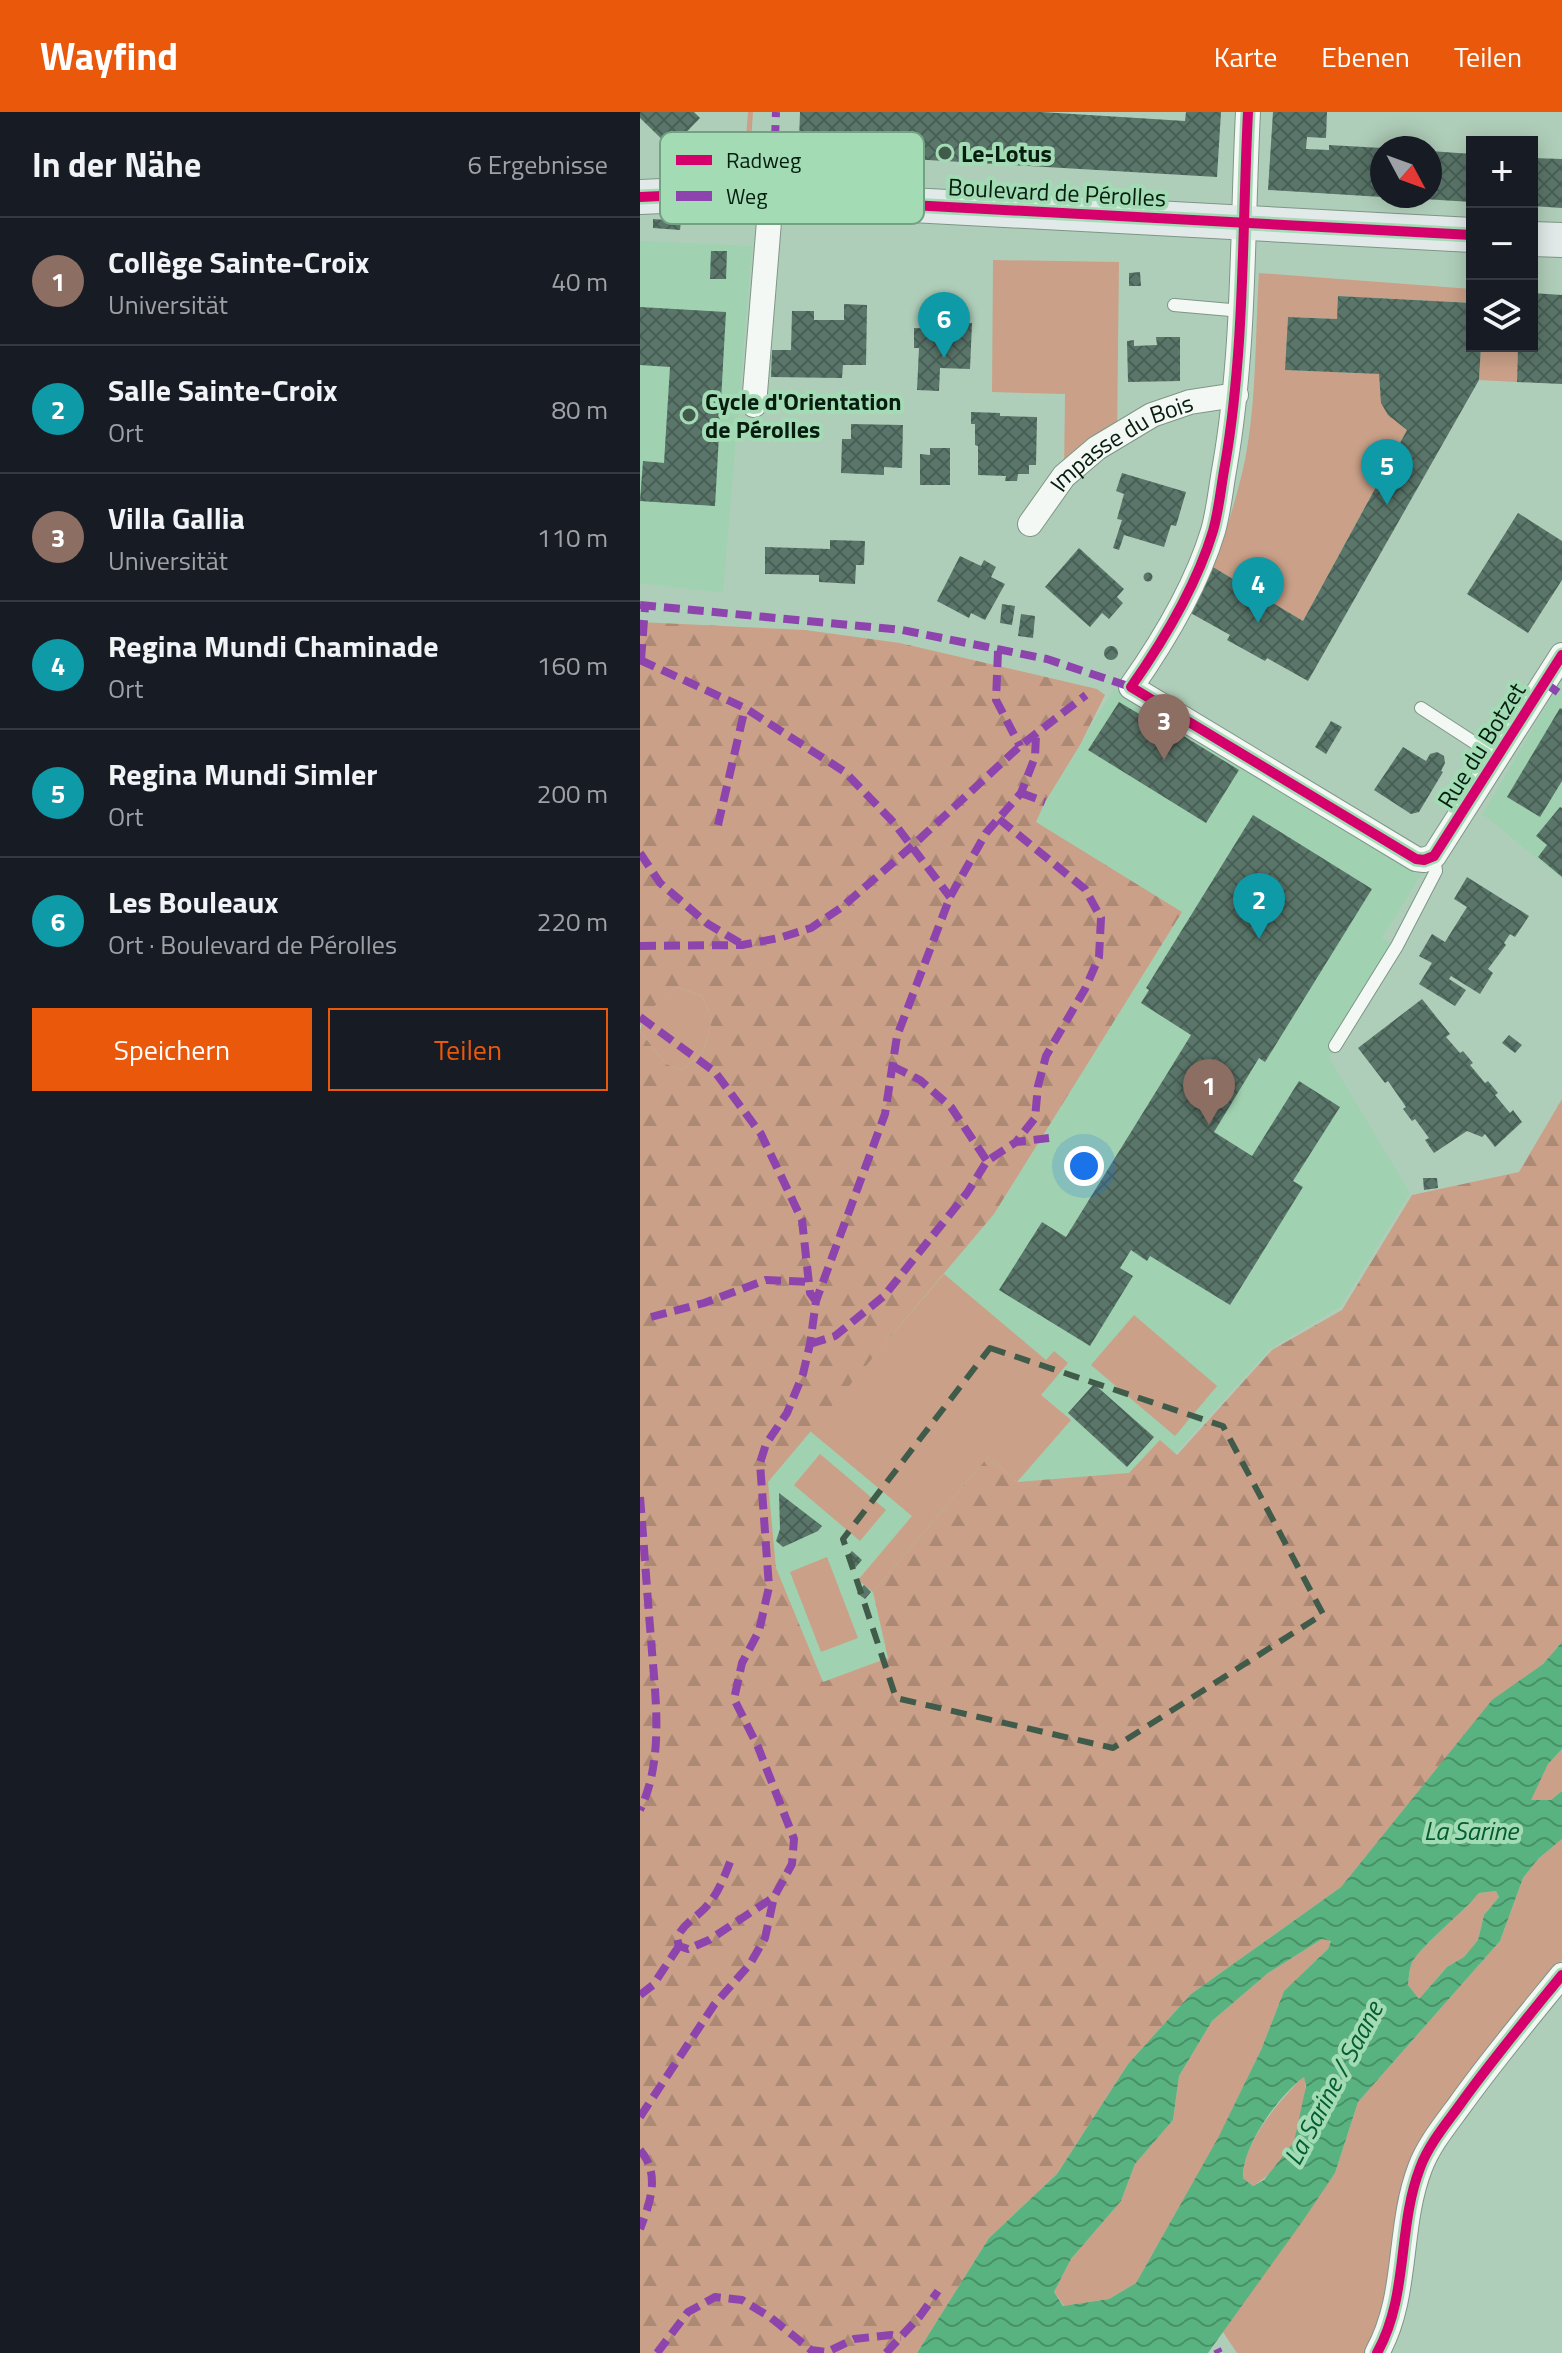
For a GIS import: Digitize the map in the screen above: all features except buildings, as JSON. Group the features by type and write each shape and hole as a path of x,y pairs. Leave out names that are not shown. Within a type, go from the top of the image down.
{"main road":[{"name":"Boulevard de Pérolles","path":"640,180 660,184"},
{"name":"Boulevard de Pérolles","path":"640,197 660,196"},
{"name":"Boulevard de Pérolles","path":"924,205 1466,235"},
{"path":"1538,239 1562,240"}],"street":[{"path":"1248,112 1242,311 1236,395 1213,530 1162,642 1131,687 1416,859 1434,856"},
{"path":"754,405 769,224"},
{"name":"Impasse du Bois","path":"1030,524 1064,476 1097,448 1152,415 1190,402 1236,395"},
{"name":"Rue du Botzet","path":"1434,856 1498,758 1553,689 1562,655"},
{"path":"1377,2353 1386,2337 1399,2290 1407,2207 1421,2165 1439,2133 1490,2063 1562,1975"}],"lane":[{"path":"1174,305 1242,311"},
{"path":"1421,708 1498,758"},
{"path":"1335,1046 1397,946 1436,871 1434,856"}],"highlighted area":[{"path":"990,1348 1223,1426 1323,1614 1113,1748 896,1698 843,1539"}],"shaded area":[{"name":"Cycle d'Orientation de Pérolles","path":"640,241 752,246 723,593 640,583"},
{"path":"1562,679 1562,879 1483,814"},
{"path":"1114,689 1133,695 1423,871 1382,938 1399,949 1329,1058 1410,1193 1340,1307 1270,1349 1171,1458 891,1659 821,1685 773,1569 766,1482 994,1214 1182,912 1035,822"}],"green space":[{"path":"748,112 753,112 752,132 746,132"},
{"path":"993,260 1119,262 1117,436 1064,476 1065,394 992,392"},
{"path":"1259,273 1466,289 1466,303 1339,296 1337,319 1288,317 1285,370 1379,374 1385,406 1407,430 1303,621 1213,567 1245,460 1254,390"},
{"path":"1481,352 1518,352 1517,382 1479,380"},
{"path":"640,622 805,630 900,643 1097,689 1105,695 1036,822 1182,912 994,1214 768,1482 776,1568 823,1682 888,1658 873,1592 988,1457 1017,1482 1129,1473 1160,1440 1177,1455 1272,1350 1342,1310 1412,1195 1519,1172 1562,1099 1562,1642 1543,1664 1492,1701 1341,1887 1191,1994 1128,2064 1057,2174 989,2238 917,2353 640,2353 640,1031 666,1064 682,1070 703,1052 712,1020 702,996 677,987 646,1013 640,1026"},
{"path":"677,987 702,996 712,1020 703,1052 682,1070 666,1064 640,1031 645,1013"},
{"path":"944,1274 1046,1360 1054,1351 1068,1363 1041,1395 1071,1420 1017,1482 988,1457 873,1592 858,1580 912,1516 810,1431"},
{"path":"1134,1315 1217,1386 1175,1436 1091,1365"},
{"path":"820,1454 886,1510 860,1541 794,1485"},
{"path":"827,1557 858,1638 821,1652 790,1572"},
{"path":"1562,1749 1562,1791 1551,1800 1530,1801 1548,1764"},
{"path":"1562,1839 1562,1960 1484,2058 1413,2161 1397,2206 1391,2287 1367,2353 1237,2353 1223,2332 1335,2173 1358,2102 1500,1941 1523,1878 1538,1859"},
{"path":"1496,1891 1499,1897 1484,1915 1478,1940 1464,1957 1447,1967 1419,1999 1408,1985 1414,1959 1479,1893"},
{"path":"1322,1939 1331,1940 1328,1949 1284,1991 1261,2050 1218,2139 1136,2283 1109,2299 1064,2306 1054,2292 1071,2259 1121,2201 1135,2164 1173,2120 1179,2076 1212,2021 1268,1973"},
{"path":"1304,2076 1303,2110 1293,2145 1275,2168 1253,2186 1243,2178 1244,2165 1255,2137 1273,2110"}],"water":[{"name":"La Sarine","path":"1562,1642 1562,1749 1548,1764 1531,1800 1551,1800 1562,1791 1562,1839 1538,1859 1523,1878 1500,1941 1358,2102 1335,2173 1208,2353 917,2353 989,2238 1057,2174 1128,2064 1191,1994 1341,1887 1492,1700 1543,1664","holes":["1496,1891 1499,1897 1484,1915 1478,1940 1464,1957 1447,1967 1419,1999 1408,1985 1414,1959 1479,1893","1322,1939 1331,1941 1328,1949 1284,1991 1261,2050 1218,2138 1136,2283 1109,2299 1063,2306 1054,2292 1071,2259 1121,2201 1135,2164 1173,2120 1179,2076 1212,2021 1268,1973","1304,2077 1306,2086 1294,2142 1264,2180 1253,2186 1243,2178 1249,2151 1273,2108"]}],"marked path":[{"path":"775,132 776,112"},
{"path":"640,605 902,630 1047,659 1131,687"},
{"path":"641,660 645,607"},
{"path":"998,651 996,700 1020,746"},
{"path":"640,660 745,708 845,772 894,823 950,897"},
{"path":"1545,683 1562,695"},
{"path":"640,946 742,945 811,928 842,907 1020,746 1086,695"},
{"path":"718,825 745,708"},
{"path":"640,2117 714,2005 750,1964 765,1938 774,1897 792,1864 794,1839 758,1747 734,1699 742,1663 759,1631 769,1587 760,1463 766,1444 787,1413 803,1374 816,1301 885,1114 897,1036 950,897 986,833 1021,793 1035,757 1036,735"},
{"path":"1021,793 1045,802"},
{"path":"999,819 1085,889 1101,918 1099,957 1085,989 1046,1056 1038,1086 1035,1118 1016,1142"},
{"path":"640,853 660,883 708,924 740,943"},
{"path":"640,1017 715,1072 761,1134 802,1220 810,1293 816,1301"},
{"path":"892,1066 920,1080 951,1107 987,1161"},
{"path":"810,1344 835,1336 884,1296 967,1193 987,1161 1016,1142 1049,1138"},
{"path":"651,1317 704,1303 766,1280 809,1282"},
{"path":"640,1497 656,1726 653,1769 640,1810"},
{"path":"730,1862 713,1899 679,1933 679,1946 688,1949 709,1940 774,1897"},
{"path":"640,1995 653,1985 679,1946"},
{"path":"640,2150 652,2179 650,2199 640,2229"},
{"path":"886,2353 938,2291"},
{"path":"657,2353 688,2312 715,2297 742,2300 770,2317 811,2350 827,2352 854,2339 891,2335 901,2337"},
{"path":"1217,2349 1219,2353"}],"cycle path":[{"path":"1248,112 1236,377 1217,515 1206,552 1188,593 1131,687 1416,859 1424,860 1434,856 1562,655"},
{"path":"640,197 660,196"},
{"path":"924,206 1466,235"},
{"path":"1377,2353 1394,2308 1408,2214 1423,2160 1471,2089 1562,1975"}],"place":[{"name":"Le-Lotus","path":"945,153"},
{"name":"Les Bouleaux","path":"944,358"},
{"name":"Cycle d'Orientation de Pérolles","path":"689,415"},
{"name":"Regina Mundi Simler","path":"1387,505"},
{"name":"Regina Mundi Chaminade","path":"1258,623"},
{"name":"Villa Gallia","path":"1164,760"},
{"name":"Salle Sainte-Croix","path":"1259,939"},
{"name":"Collège Sainte-Croix","path":"1209,1125"}],"water label":[{"name":"La Sarine / Saane","path":"1333,2083"}]}
